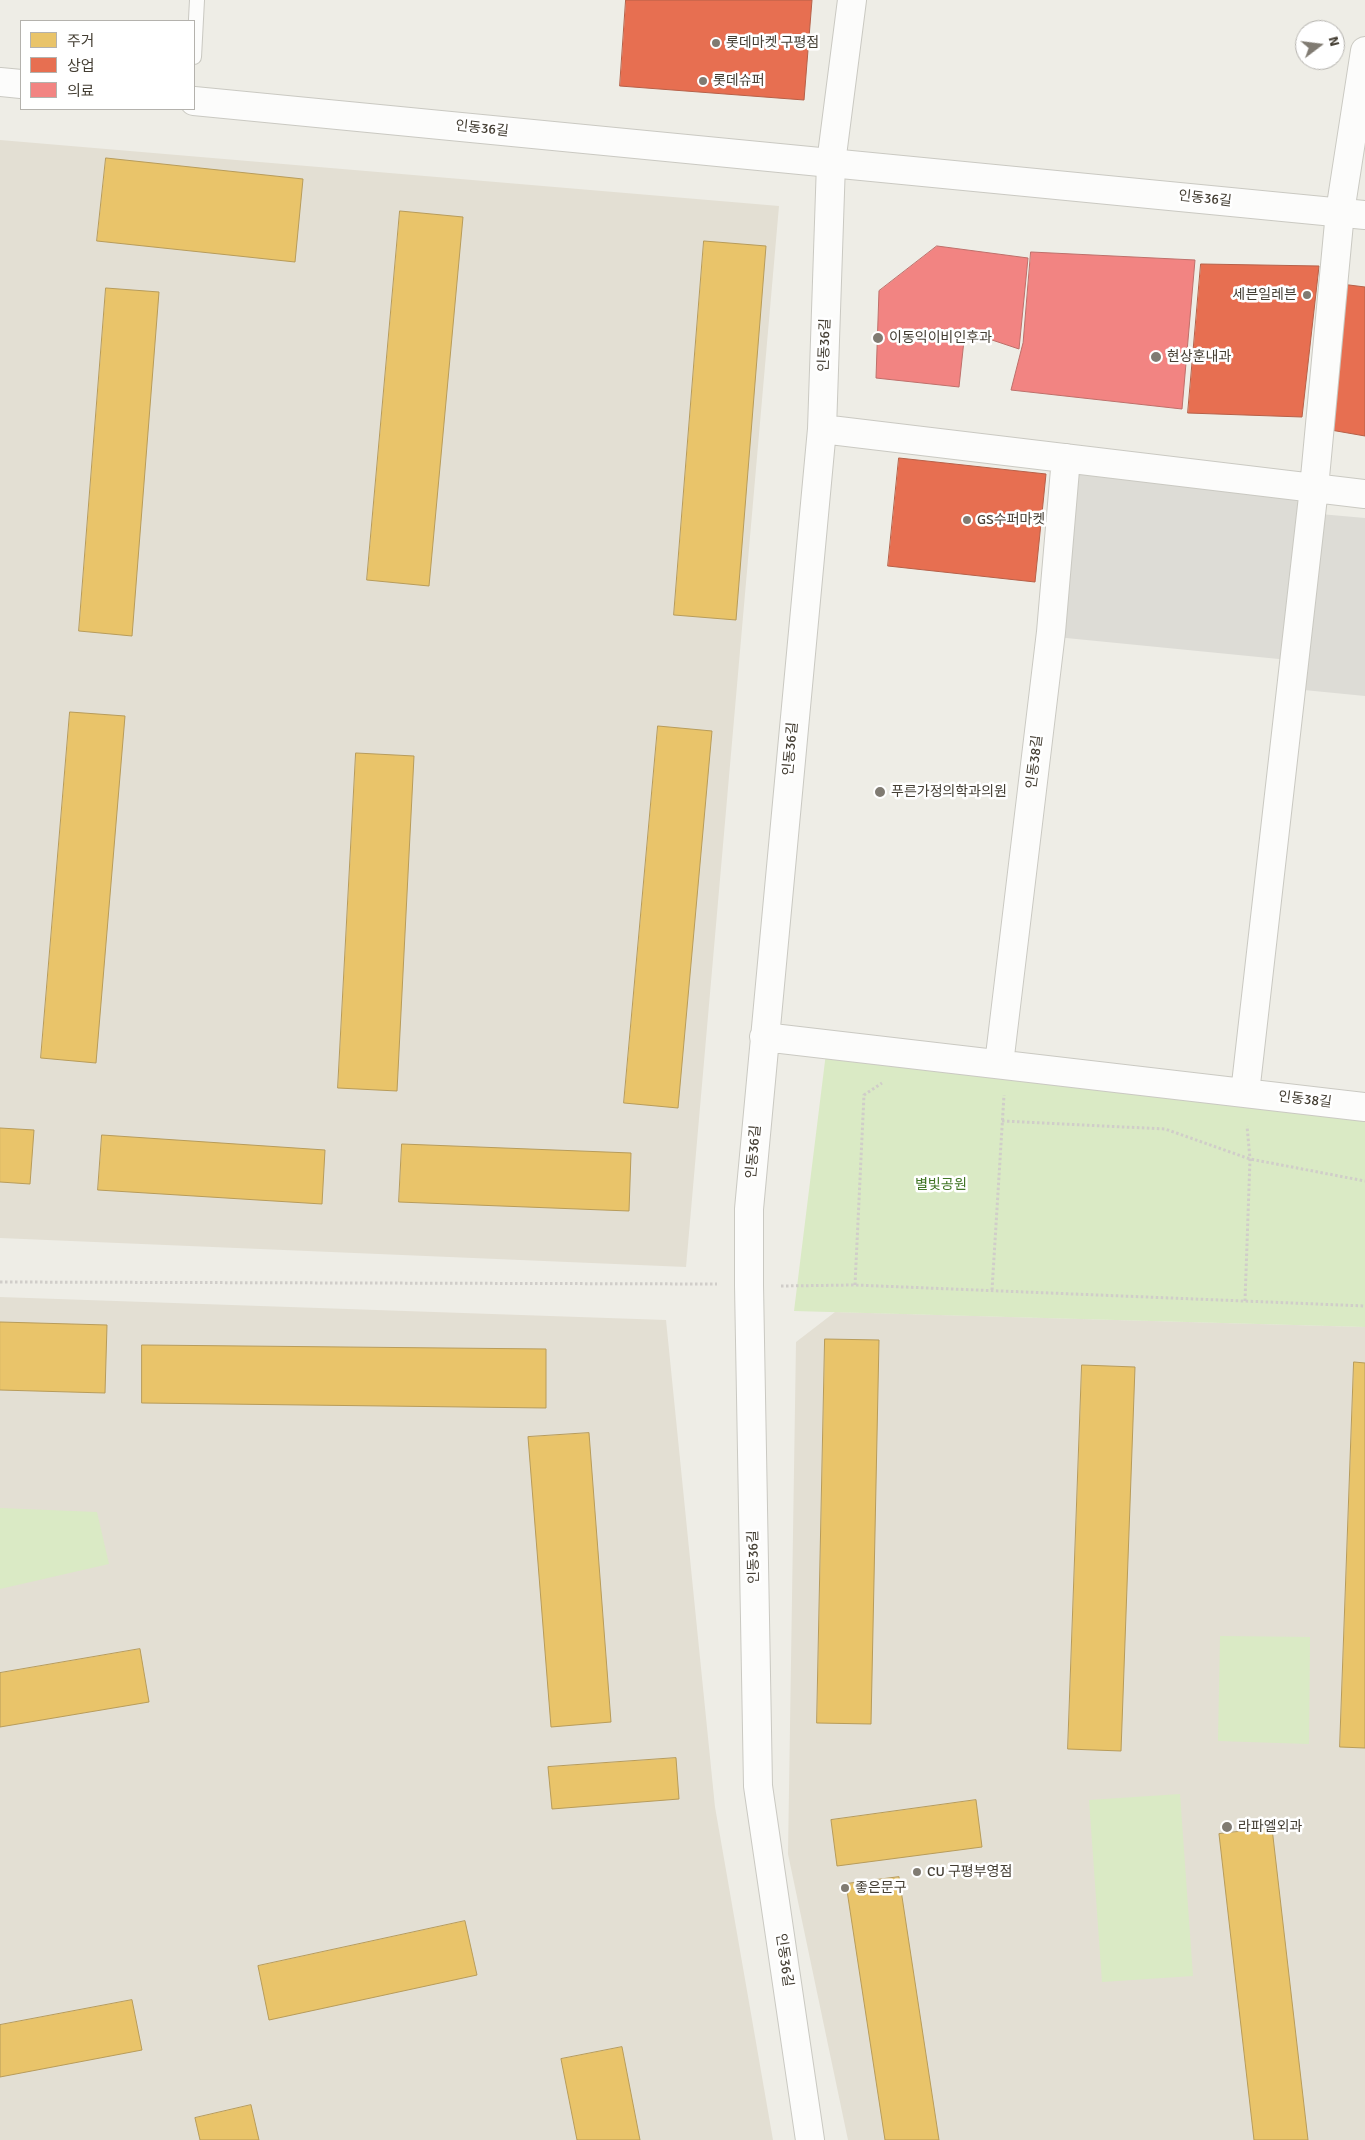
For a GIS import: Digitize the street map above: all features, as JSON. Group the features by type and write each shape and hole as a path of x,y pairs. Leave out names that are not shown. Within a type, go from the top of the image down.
{"street":[{"name":"인동36길","path":"810,2140 758,1786 749,1209 822,429 831,163 852,0"},
{"path":"1245,1093 1314,488 1353,214 1365,51"},
{"path":"0,82 20,84"},
{"name":"인동36길","path":"195,101 1353,214"},
{"path":"822,429 1365,494"},
{"name":"인동38길","path":"999,1064 1050,632 1066,458"},
{"name":"인동38길","path":"764,1037 1365,1107"}],"lane":[{"path":"195,38 197,0"}],"path":[{"path":"855,1285 864,1095 886,1080"},
{"path":"1245,1093 1250,1159 1245,1301"},
{"path":"992,1290 1004,1094"},
{"path":"1002,1121 1165,1129 1250,1159 1365,1181"},
{"path":"0,1282 749,1285 808,1287 855,1285 1365,1306"}],"shaded area":[{"path":"0,140 779,206 686,1267 0,1238"},
{"path":"1072,463 1306,486 1289,660 1056,637"},
{"path":"1320,514 1365,518 1365,696 1304,690"},
{"path":"0,1297 666,1320 715,1807 773,2140 0,2140"},
{"path":"835,1312 1365,1327 1365,2140 848,2140 788,1854 796,1342"}],"green space":[{"name":"별빛공원","path":"827,1045 1365,1094 1365,1327 794,1311"},
{"path":"0,1508 97,1512 109,1564 0,1589"},
{"path":"1220,1636 1310,1637 1309,1744 1218,1741"},
{"path":"1180,1794 1193,1976 1102,1982 1089,1800"}],"building: 주거":[{"path":"106,158 303,179 295,262 97,241"},
{"path":"400,211 463,217 429,586 367,580"},
{"path":"704,241 766,246 736,620 674,615"},
{"path":"106,288 159,292 132,636 79,631"},
{"path":"70,712 125,716 96,1063 41,1058"},
{"path":"658,726 712,731 678,1108 624,1103"},
{"path":"356,753 414,756 397,1091 338,1088"},
{"path":"0,1128 34,1130 30,1184 0,1182"},
{"path":"102,1135 325,1150 322,1204 98,1190"},
{"path":"402,1144 631,1153 629,1211 399,1202"},
{"path":"0,1322 107,1325 105,1393 0,1390"},
{"path":"825,1339 879,1340 871,1724 817,1723"},
{"path":"142,1345 546,1349 546,1408 142,1403"},
{"path":"1354,1362 1365,1363 1365,1748 1340,1747"},
{"path":"1082,1365 1135,1367 1121,1751 1068,1749"},
{"path":"589,1433 611,1722 551,1727 528,1437"},
{"path":"140,1649 149,1702 0,1727 0,1673"},
{"path":"676,1758 679,1799 552,1809 548,1767"},
{"path":"976,1800 982,1847 837,1866 831,1820"},
{"path":"1272,1828 1308,2140 1254,2140 1219,1834"},
{"path":"899,1877 939,2140 885,2140 846,1884"},
{"path":"465,1921 477,1975 269,2020 258,1966"},
{"path":"132,2000 142,2050 0,2077 0,2025"},
{"path":"622,2047 640,2140 577,2140 561,2059"},
{"path":"251,2105 259,2140 200,2140 195,2118"}],"building: 상업":[{"name":"롯데마켓 구평점","path":"626,0 812,0 804,100 620,86"},
{"path":"1201,264 1319,266 1302,417 1188,413"},
{"path":"1341,284 1365,287 1365,436 1325,429"},
{"name":"GS수퍼마켓","path":"899,458 1046,474 1035,582 888,566"}],"building: 의료":[{"path":"937,246 1028,258 1019,349 965,331 959,387 876,378 879,291"},
{"path":"1031,252 1195,260 1182,409 1011,390 1023,343"}],"place":[{"name":"롯데마켓 구평점","path":"716,43"},
{"name":"롯데슈퍼","path":"703,81"},
{"name":"세븐일레븐","path":"1307,295"},
{"name":"이동익이비인후과","path":"878,338"},
{"name":"현상훈내과","path":"1156,357"},
{"name":"GS수퍼마켓","path":"967,520"},
{"name":"푸른가정의학과의원","path":"880,792"},
{"name":"라파엘외과","path":"1227,1827"},
{"name":"CU 구평부영점","path":"917,1872"},
{"name":"좋은문구","path":"845,1888"}]}
